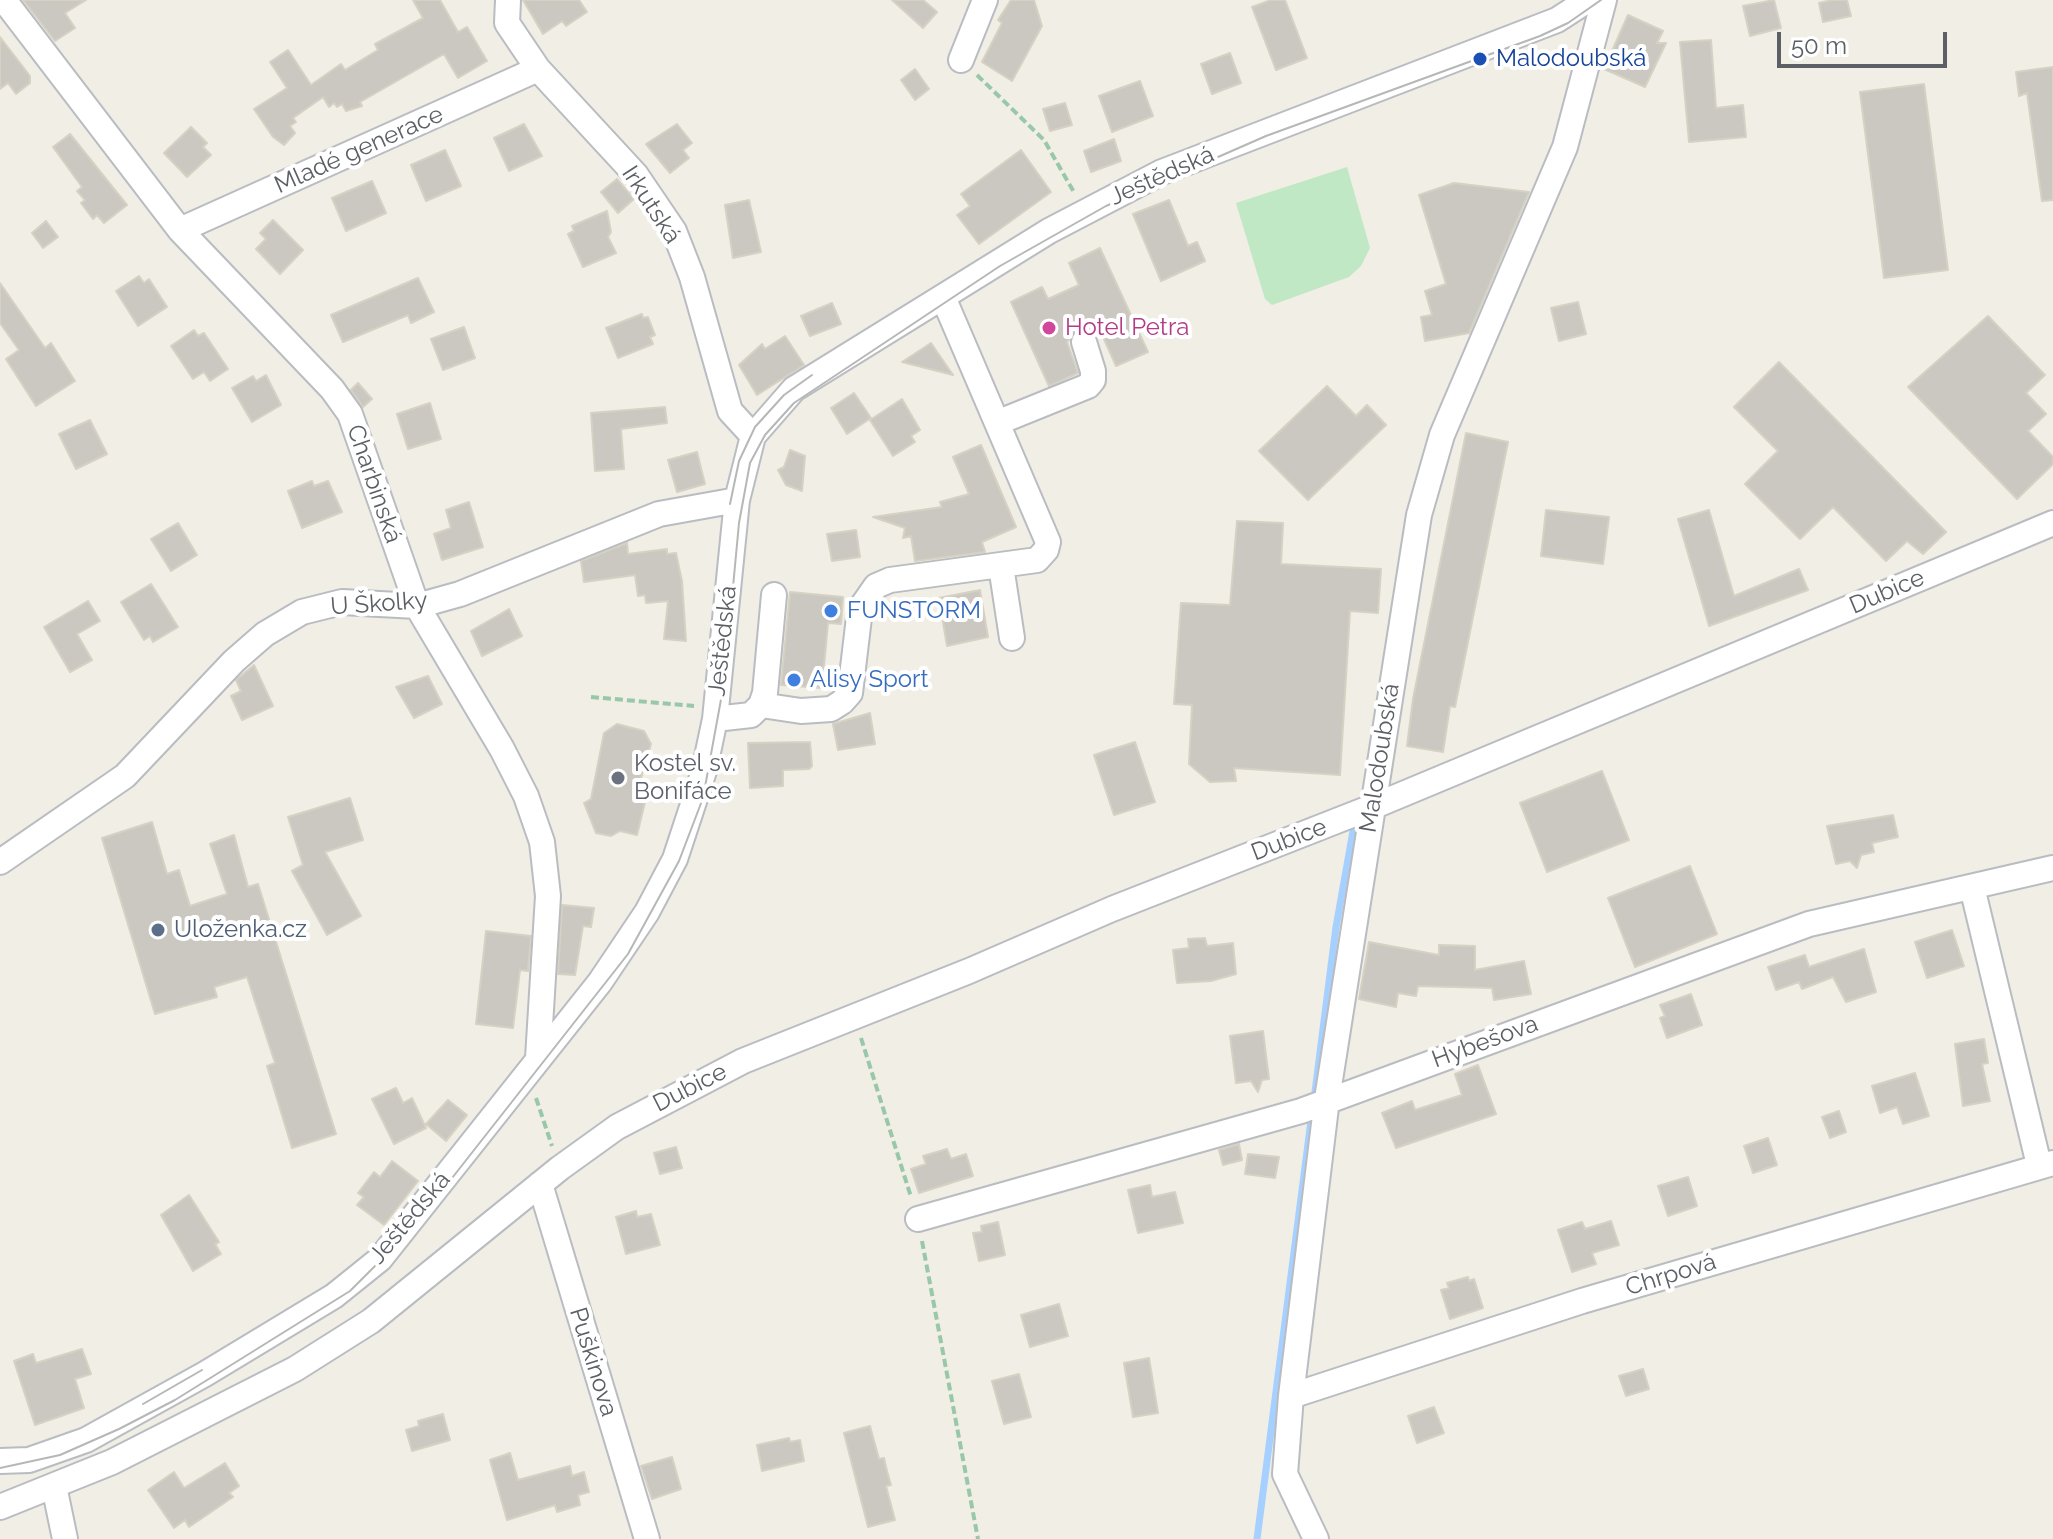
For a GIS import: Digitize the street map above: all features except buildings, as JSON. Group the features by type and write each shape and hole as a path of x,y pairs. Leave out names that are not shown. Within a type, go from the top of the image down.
{"street":[{"name":"Irkutská","path":"508,0 507,23 538,69 636,175 674,231 692,277 730,411 753,436"},
{"path":"961,60 985,0"},
{"name":"Ještědská","path":"0,1461 29,1460 86,1440 205,1374 334,1296 380,1259 600,982 647,912 675,859 704,771 716,714 737,500 753,436 794,389 1085,212 1162,172 1557,20 1588,0"},
{"name":"Malodoubská","path":"1316,1539 1285,1474 1291,1396 1327,1099 1419,515 1442,435 1565,147 1604,0"},
{"name":"Charbinská","path":"4,2 180,230 332,389 350,414 417,606 502,749 526,796 542,842 548,896 538,1058"},
{"name":"Mladé generace","path":"180,230 538,69"},
{"path":"761,705 801,711 831,709 842,702 850,693 860,609 876,586 890,580 1037,560 1048,542 943,297"},
{"path":"999,422 1088,386 1093,380 1093,371 1084,342"},
{"name":"U Školky","path":"0,862 125,776 234,661 265,634 302,612 342,602 417,606 460,594 659,514 737,500"},
{"name":"Dubice","path":"540,1184 617,1127 743,1061 1112,909 1372,807 2053,523"},
{"path":"1001,566 1012,638"},
{"path":"716,714 751,715 761,705 765,693 774,595"},
{"name":"Hybešova","path":"918,1219 1301,1111 1809,924 2053,868"},
{"path":"1972,887 2046,1164"},
{"name":"Chrpová","path":"1291,1396 1582,1301 2046,1164"},
{"name":"Ještědská","path":"0,1507 126,1455 295,1369 371,1321 540,1184"},
{"name":"Puškinova","path":"540,1184 647,1539"},
{"path":"54,1486 65,1539"}],"path":[{"path":"961,60 1044,140 1085,212"},
{"path":"591,697 716,714"},
{"path":"854,1016 918,1219 978,1539"},
{"path":"522,1080 535,1095 560,1168"}],"green space":[{"path":"1347,167 1370,248 1361,266 1349,277 1272,305 1265,299 1236,203"}],"waterway":[{"path":"1314,1100 1336,927 1353,831"},
{"path":"1257,1539 1312,1113"}],"tram line":[{"path":"0,1468 60,1455 119,1429 175,1400 350,1291 412,1229 628,954 679,861 703,798 724,683 739,523 750,463 765,435 794,403 1000,266 1106,206 1266,136 1540,36 1568,23 1601,0"},
{"path":"730,504 739,461 755,427 784,395 812,375"},
{"path":"143,1404 202,1370"}],"place":[{"name":"Malodoubská","path":"1480,59"},
{"name":"Hotel Petra","path":"1049,328"},
{"name":"FUNSTORM","path":"831,611"},
{"name":"Alisy Sport","path":"794,680"},
{"name":"Kostel sv. Bonifáce","path":"618,778"},
{"name":"Uloženka.cz","path":"158,930"}]}
